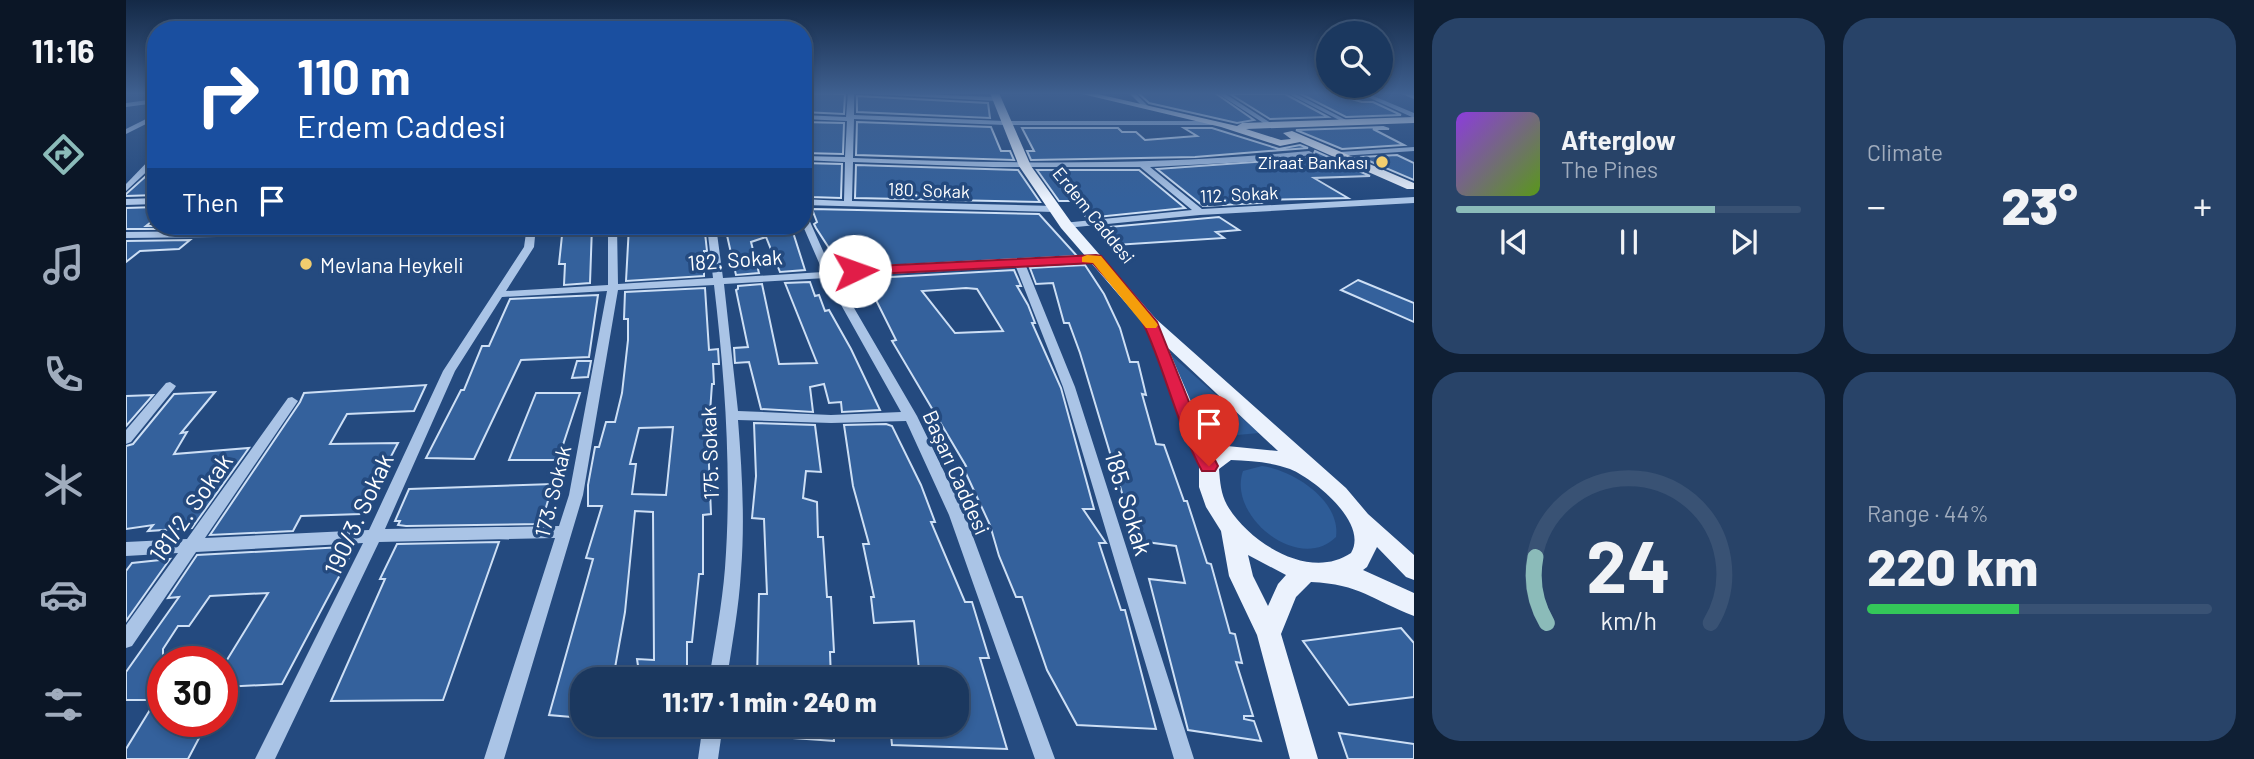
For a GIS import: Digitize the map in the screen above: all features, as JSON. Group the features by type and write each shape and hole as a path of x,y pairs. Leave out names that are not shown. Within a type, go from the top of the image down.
{"main road":[{"name":"Erdem Caddesi","path":"1008,128 1025,166 1054,209 1150,322 1311,471 1346,499 1361,518 1414,570"},
{"path":"1246,128 1309,153 1413,186"},
{"path":"1277,128 1413,186"},
{"path":"1280,143 1294,142 1298,138"},
{"name":"Erdem Caddesi","path":"1150,322 1209,466"},
{"path":"1304,759 1269,634 1241,576 1232,531 1212,500 1207,479 1209,466 1227,453 1249,453 1311,471"},
{"path":"1331,572 1353,566 1365,554 1367,537 1361,518"},
{"path":"1232,531 1278,561 1306,571 1331,572 1367,581 1414,605"},
{"path":"1269,634 1286,591 1306,571"}],"street":[{"path":"848,203 849,128"},
{"path":"1340,154 1414,149"},
{"path":"812,158 1025,166 1256,159 1309,153"},
{"path":"1141,164 1200,212"},
{"path":"126,189 147,168"},
{"path":"126,172 143,172"},
{"name":"112. Sokak","path":"1066,225 1200,212 1414,200"},
{"path":"126,202 147,201"},
{"name":"180. Sokak","path":"812,202 1054,209"},
{"path":"126,235 147,235"},
{"name":"190/3. Sokak","path":"265,759 374,536 449,371 501,294 529,247 530,235"},
{"name":"173. Sokak","path":"495,759 576,495 613,287 612,235"},
{"name":"175. Sokak","path":"712,235 732,415 734,554 720,667"},
{"name":"Başarı Caddesi","path":"812,235 828,272 910,416 957,515 1045,759"},
{"name":"182. Sokak","path":"501,294 828,272 1096,259"},
{"name":"185. Sokak","path":"1020,264 1069,387 1184,759"},
{"path":"126,439 170,386"},
{"name":"181/2. Sokak","path":"126,640 292,401"},
{"path":"732,415 831,419 910,416"},
{"path":"126,549 374,536 564,531"},
{"path":"708,759 711,737"}],"shaded area":[{"path":"1171,355 1259,433 1205,438"},
{"path":"1262,466 1300,480 1323,499 1331,511 1336,537 1321,547 1304,549 1286,544 1270,535 1246,506 1241,488 1243,471"}],"building":[{"path":"812,128 844,128 843,154 812,153"},
{"path":"857,128 992,128 1001,151 1010,151 1014,160 856,155"},
{"path":"1022,128 1118,128 1122,132 1136,132 1145,140 1197,136 1185,128 1213,128 1279,149 1300,145 1308,148 1195,157 1031,160 1027,151 1034,151"},
{"path":"1387,128 1373,129 1404,145 1342,149 1296,130"},
{"path":"1315,151 1370,176 1314,178 1348,198 1257,200 1261,203 1203,206 1157,169 1312,158"},
{"path":"1397,155 1414,163 1414,180 1360,157"},
{"path":"812,163 842,164 841,198 812,197"},
{"path":"856,165 1018,170 1040,202 855,198"},
{"path":"1037,170 1139,170 1185,208 1087,218 1072,201 1059,201"},
{"path":"147,175 147,195 126,194"},
{"path":"147,207 147,229 126,229 126,208"},
{"path":"812,209 1039,214 1077,256 849,268 840,265 816,228 814,224 817,222"},
{"path":"1219,217 1239,230 1216,232 1224,238 1115,245 1098,228"},
{"path":"562,235 592,235 590,283 564,285 565,264 559,264"},
{"path":"629,235 705,235 707,251 704,251 704,276 626,281"},
{"path":"727,235 794,235 805,270 780,272 766,237 751,242 759,273 736,275"},
{"path":"190,240 179,249 140,251 126,262 126,241"},
{"path":"1085,265 1104,294 1120,328 1130,362 1138,362 1146,395 1142,394 1156,444 1164,445 1184,501 1187,501 1207,563 1211,564 1230,633 1235,634 1242,663 1236,662 1253,716 1244,716 1244,719 1254,721 1261,741 1188,730 1149,579 1185,583 1176,546 1131,540 1122,493 1069,323 1064,323 1053,283 1036,284 1030,268"},
{"path":"1014,270 1021,286 1017,286 1028,305 1035,323 1032,323 1061,388 1094,509 1083,509 1106,543 1099,543 1121,610 1125,610 1156,729 1077,725 1047,670 1022,597 1016,597 990,525 963,467 966,466 892,341 896,340 876,300 870,300 856,279","holes":["977,289 1003,331 955,333 922,291"]},
{"path":"1358,280 1414,303 1414,322 1341,290"},
{"path":"810,282 815,296 819,295 825,311 829,310 851,349 880,410 842,412 841,402 829,403 824,384 810,387 813,412 761,409 749,362 735,363 734,348 748,347 736,290 738,286 762,284 779,364 817,363 785,283"},
{"path":"705,288 709,350 718,349 719,364 713,364 714,384 708,441 711,514 703,515 703,574 699,574 692,642 687,642 687,667 638,667 637,659 654,660 653,512 635,511 625,612 615,667 570,667 570,717 549,715 593,559 586,558 602,506 588,506 588,485 595,447 599,447 606,422 615,422 622,393 628,340 628,319 624,319 625,292","holes":["673,427 666,495 632,494 636,464 630,464 639,428"]},
{"path":"598,295 589,357 521,360 474,459 426,458 461,390 464,390 482,346 489,346 510,299"},
{"path":"577,361 591,361 588,377 572,378"},
{"path":"426,385 414,411 347,414 330,444 398,443 361,514 301,516 293,531 210,535 304,393"},
{"path":"215,392 181,433 187,432 174,454 249,448 192,528 148,531 153,525 126,529 126,446 133,444 174,394"},
{"path":"536,393 580,393 558,460 509,460"},
{"path":"153,395 126,426 126,396"},
{"path":"754,423 815,425 821,472 806,471 803,498 817,502 818,537 823,537 827,597 831,597 834,652 830,652 831,667 757,667 759,594 767,594 764,519 752,518 756,476"},
{"path":"844,425 892,426 921,485 935,522 931,522 965,602 972,602 989,658 980,658 1007,749 892,745 891,737 969,737 969,667 919,667 914,621 874,623 871,597 874,597 863,544 869,544 853,486"},
{"path":"553,484 541,524 406,526 398,525 400,521 395,521 409,489"},
{"path":"499,542 443,700 331,701 385,579 380,579 397,544"},
{"path":"343,547 351,554 282,684 238,686 238,646 235,646 268,593 210,596 189,626 178,626 165,646 147,646 147,700 126,700 126,672 179,597 168,598 197,555"},
{"path":"170,559 126,621 126,571 132,563"},
{"path":"1401,628 1414,643 1414,697 1349,705 1303,641"},
{"path":"147,715 147,737 200,737 188,759 126,759 126,749"},
{"path":"1339,733 1414,744 1414,759 1348,759"},
{"path":"779,737 834,737 834,741"}],"slow traffic":[{"path":"1087,259 1096,259 1151,325"}],"place":[{"name":"Ziraat Bankası","path":"1382,162"},
{"name":"Mevlana Heykeli","path":"306,264"}],"route":[{"path":"855,271 1096,259 1150,322 1209,466"}]}
